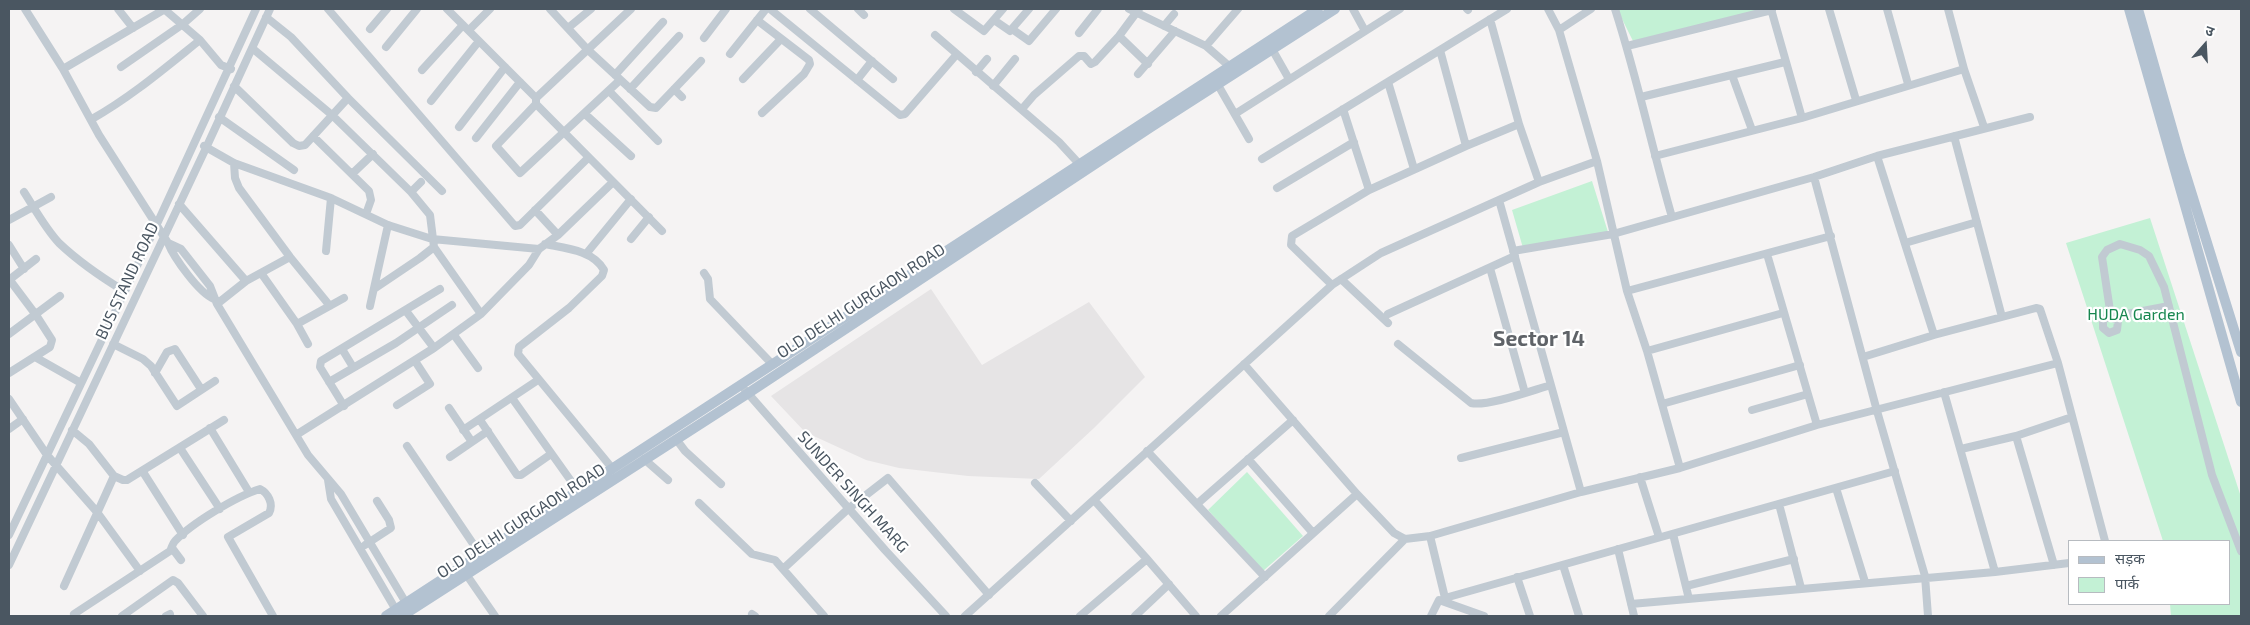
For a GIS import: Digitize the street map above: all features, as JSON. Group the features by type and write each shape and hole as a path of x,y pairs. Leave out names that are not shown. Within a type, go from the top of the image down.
{"main road":[{"name":"OLD DELHI GURGAON ROAD","path":"386,616 399,613 466,574 581,495 612,468 744,389 1082,168 1160,116 1229,66 1318,9"},
{"name":"OLD DELHI GURGAON ROAD","path":"1160,116 1218,85 1335,9"},
{"path":"2129,9 2241,400"},
{"path":"2138,9 2180,156 2241,352"},
{"name":"OLD DELHI GURGAON ROAD","path":"399,613 406,603 480,554 676,439 744,389 772,364 942,260"}],"street":[{"path":"25,9 63,69 92,119 99,135 156,226 166,240 181,249 210,286 216,301 308,455 341,494 406,603"},
{"path":"118,9 133,28"},
{"path":"63,69 165,9 200,40 221,65 239,74"},
{"path":"121,67 183,24 200,9"},
{"name":"BUS STAND ROAD","path":"9,535 196,141 254,9"},
{"name":"BUS STAND ROAD","path":"9,565 113,344 166,240 179,204 270,9"},
{"path":"328,9 515,226 520,225 588,158"},
{"path":"370,29 387,9"},
{"path":"386,47 416,9"},
{"path":"447,9 506,67 564,134 662,231"},
{"path":"422,70 466,27 490,9"},
{"path":"550,9 587,49 654,108 701,61"},
{"path":"568,28 591,9"},
{"path":"631,9 587,49 536,101 496,146 518,172 521,172 564,134 609,91 618,77 663,22"},
{"path":"704,38 726,9"},
{"path":"730,54 766,9"},
{"path":"770,9 856,80 903,115 957,54"},
{"path":"810,9 892,79"},
{"path":"858,9 864,15"},
{"path":"957,10 982,31 1003,9"},
{"path":"1012,30 1028,9"},
{"path":"994,20 1008,31 1012,30 1029,41 1056,9"},
{"path":"1079,33 1098,9"},
{"path":"1206,46 1238,9"},
{"path":"1353,9 1365,31"},
{"path":"1235,114 1399,9"},
{"path":"1262,159 1508,9"},
{"path":"1548,9 1559,30 1597,161 1627,291 1647,351 1680,468"},
{"path":"1559,30 1591,9"},
{"path":"1615,9 1641,97 1672,217"},
{"path":"1627,46 1771,9 1802,118"},
{"path":"1830,9 1856,100"},
{"path":"1887,9 1908,84"},
{"path":"1948,9 1964,69 1984,127"},
{"path":"1022,109 1034,95 1079,56 1084,56 1089,63 1093,64 1119,36 1135,10 1206,46 1229,66"},
{"path":"1164,26 1174,14"},
{"path":"266,17 291,37 348,98 442,192"},
{"path":"1490,19 1519,124 1539,182"},
{"path":"757,20 809,60 809,68 762,113"},
{"path":"1138,74 1175,31"},
{"path":"935,35 1059,142 1082,168"},
{"path":"630,88 680,36"},
{"path":"1119,36 1148,64"},
{"path":"744,79 781,39"},
{"path":"92,119 143,86 200,40"},
{"path":"431,101 479,41"},
{"path":"252,48 332,115 412,192 430,215 433,243 481,314"},
{"path":"1272,49 1289,79"},
{"path":"1440,50 1466,146"},
{"path":"976,72 986,59"},
{"path":"992,86 1014,59"},
{"path":"856,80 872,61"},
{"path":"1641,97 1785,62"},
{"path":"459,127 506,67"},
{"path":"1655,156 1802,118 1908,84 1964,69"},
{"path":"1732,75 1752,130"},
{"path":"476,138 520,82"},
{"path":"1388,82 1414,170"},
{"path":"1218,85 1249,139"},
{"path":"234,86 293,143 302,146 348,98"},
{"path":"674,90 682,97"},
{"path":"609,91 658,141"},
{"path":"1343,109 1370,190"},
{"path":"585,114 631,156"},
{"path":"219,117 294,170"},
{"path":"1388,314 1490,268 1514,253 1613,234 1814,177 1877,156 1984,127 2030,117"},
{"path":"1332,285 1291,245 1290,240 1292,236 1370,190 1519,124"},
{"path":"313,136 352,173 371,195 366,214"},
{"path":"1954,136 2002,317"},
{"path":"196,141 234,163 331,198 388,225 433,243 542,246 586,254 604,270 602,276 569,308 517,350 524,363 612,468"},
{"path":"1277,188 1354,142"},
{"path":"352,173 373,154"},
{"path":"1877,156 1934,335"},
{"path":"965,616 1332,285 1381,253 1539,182 1597,161"},
{"path":"234,163 235,178 239,188 290,257 330,306"},
{"path":"1814,177 1877,411 1925,576 1928,616"},
{"path":"412,192 421,182"},
{"path":"296,435 454,335 481,314 529,265 542,246 558,235 613,182"},
{"path":"24,192 58,242 89,269 124,291"},
{"path":"9,220 51,197"},
{"path":"326,251 331,198"},
{"path":"586,254 631,199"},
{"path":"1499,200 1581,492"},
{"path":"179,204 246,281"},
{"path":"535,210 558,235"},
{"path":"631,239 649,217"},
{"path":"1905,243 1977,222"},
{"path":"370,306 388,225"},
{"path":"1627,291 1831,236"},
{"path":"374,289 420,258 433,243"},
{"path":"2169,306 2111,317 2102,257 2107,250 2120,244 2140,250 2149,256 2164,287 2169,306 2212,475 2241,551"},
{"path":"9,245 24,269"},
{"path":"1768,254 1783,312 1817,425"},
{"path":"216,301 246,281 290,257"},
{"path":"9,373 50,347 52,340 36,315 9,280 36,259"},
{"path":"1490,268 1525,393"},
{"path":"261,273 297,324 308,344"},
{"path":"704,273 708,279 710,299 772,364"},
{"path":"1342,279 1388,323"},
{"path":"344,406 319,363 406,311 440,288"},
{"path":"9,334 60,296"},
{"path":"297,324 344,298"},
{"path":"329,382 452,305"},
{"path":"1863,357 1934,335 2040,309 2058,363 2105,540"},
{"path":"406,311 434,348"},
{"path":"1647,351 1783,312"},
{"path":"454,335 478,368"},
{"path":"113,344 143,359 156,373 177,406 215,381"},
{"path":"1398,344 1471,403 1493,401 1551,385"},
{"path":"156,373 167,352 175,349 201,389"},
{"path":"342,349 353,367"},
{"path":"35,357 81,383"},
{"path":"397,406 430,384 415,360"},
{"path":"1329,616 1405,540 1430,536 1581,492 1680,468 1817,425 2058,363"},
{"path":"1244,364 1358,494 1394,533 1405,540"},
{"path":"1662,404 1800,365"},
{"path":"463,430 538,380"},
{"name":"SUNDER SINGH MARG","path":"744,389 848,509 946,616"},
{"path":"1944,392 1995,572"},
{"path":"1752,410 1808,394"},
{"path":"512,398 581,495"},
{"path":"9,399 47,455 97,512 140,571"},
{"path":"449,408 472,442"},
{"path":"1961,449 2016,436 2072,417"},
{"path":"9,429 23,419"},
{"path":"72,430 89,444 114,476 127,480 143,472 224,420"},
{"path":"480,420 517,475 521,475 551,454"},
{"path":"1197,504 1293,420"},
{"path":"210,428 249,492"},
{"path":"450,457 488,432"},
{"path":"1461,458 1564,432"},
{"path":"2016,436 2054,565"},
{"path":"676,439 684,451 721,484"},
{"path":"407,446 480,554"},
{"path":"180,448 220,509"},
{"path":"1147,451 1265,577"},
{"path":"644,459 668,480"},
{"path":"1248,459 1313,533"},
{"path":"1431,616 1437,601 1895,471"},
{"path":"143,472 183,535"},
{"path":"64,586 114,476"},
{"path":"1640,477 1659,537"},
{"path":"783,569 848,509 888,478 990,594"},
{"path":"328,480 332,499 360,550 399,613"},
{"path":"1035,483 1071,521"},
{"path":"1836,488 1865,582"},
{"path":"74,614 172,548 173,543 220,509 249,492 263,490 269,500 271,509 269,513 228,537 273,616"},
{"path":"1221,616 1358,494"},
{"path":"1094,500 1148,559 1196,616"},
{"path":"360,550 391,528 389,520 377,501"},
{"path":"700,503 752,554 775,560 824,616"},
{"path":"1779,504 1801,588"},
{"path":"1673,534 1689,599"},
{"path":"1430,536 1445,600"},
{"path":"172,548 181,560"},
{"path":"1618,549 1634,616"},
{"path":"1080,616 1148,559"},
{"path":"1686,586 1794,559"},
{"path":"1632,604 1925,576 1995,572 2068,563"},
{"path":"1563,565 1579,616"},
{"path":"466,574 495,616"},
{"path":"1517,577 1530,616"},
{"path":"122,616 173,580 178,583 203,616"},
{"path":"1135,616 1169,584"},
{"path":"1445,600 1484,616"}],"shaded area":[{"path":"931,289 982,365 1089,302 1145,377 1039,479 968,476 899,468 866,460 805,432 771,396"}],"green space":[{"path":"1617,9 1767,9 1634,43"},
{"path":"1592,181 1608,232 1523,248 1512,210"},
{"name":"HUDA Garden","path":"2150,218 2241,497 2241,616 2171,616 2170,605 2230,605 2230,540 2163,540 2066,243"},
{"path":"1247,472 1303,536 1263,571 1208,510"}],"district":[{"name":"Sector 14","path":"1539,339"}]}
